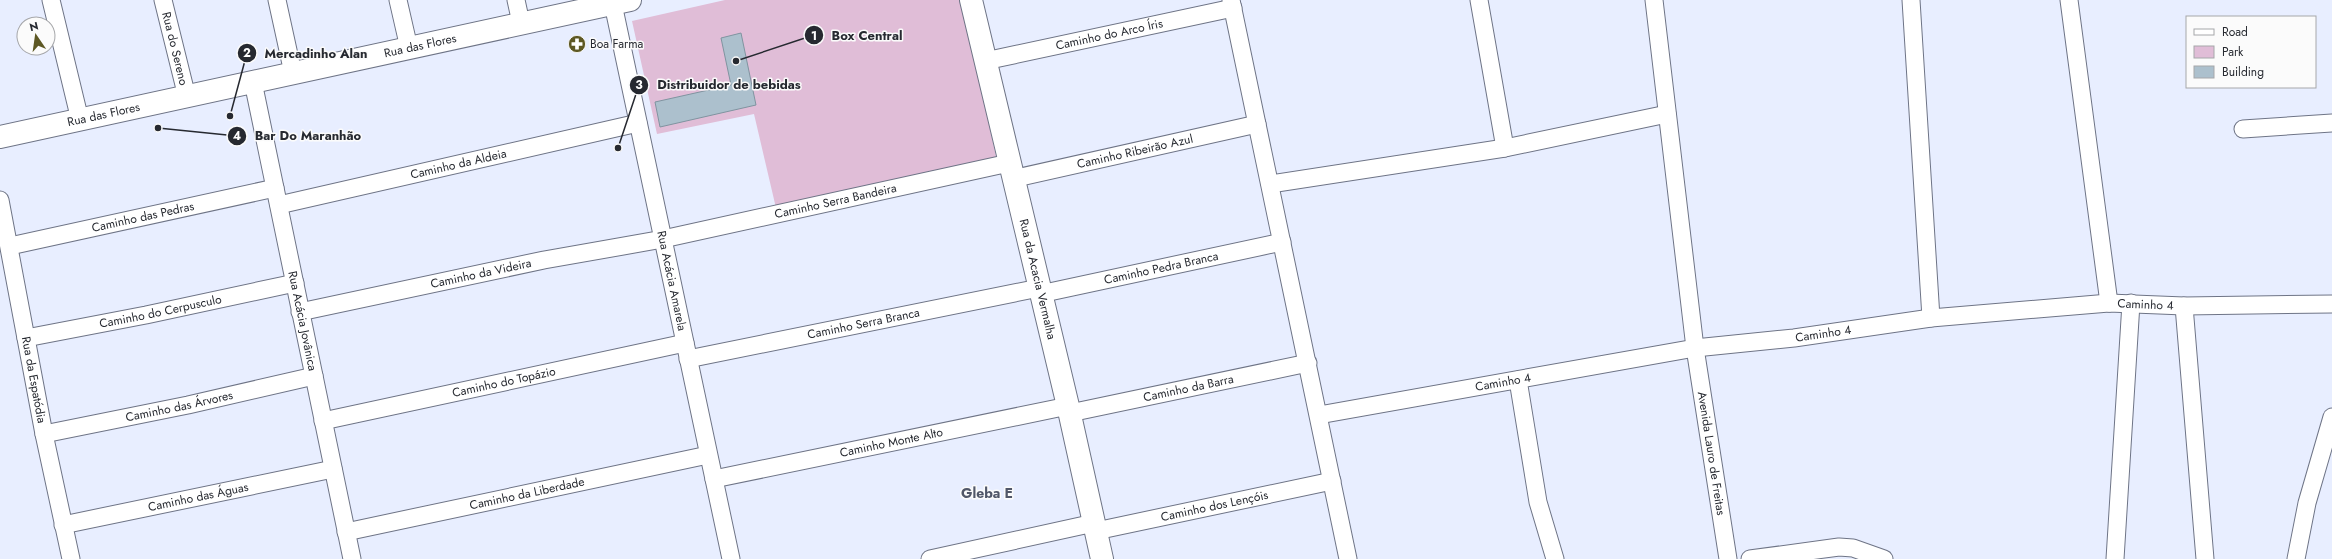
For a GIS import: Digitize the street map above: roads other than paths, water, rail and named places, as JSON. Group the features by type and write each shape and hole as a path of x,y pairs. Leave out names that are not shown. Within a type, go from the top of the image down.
{"street":[{"path":"51,0 80,120"},
{"name":"Rua do Sereno","path":"163,0 186,97"},
{"path":"277,0 293,73"},
{"path":"398,0 409,48"},
{"path":"516,0 521,23"},
{"name":"Rua da Acacia Vermalha","path":"971,0 1010,171 1069,409 1102,559"},
{"path":"1479,0 1504,148"},
{"name":"Avenida Lauro de Freitas","path":"1654,0 1695,348 1728,559"},
{"path":"1911,0 1932,318"},
{"path":"2068,0 2110,303"},
{"name":"Rua das Flores","path":"0,137 625,1"},
{"name":"Rua Acácia Amarela","path":"625,1 638,123 731,559"},
{"path":"1232,4 1348,559"},
{"name":"Caminho do Arco Íris","path":"985,61 1232,4"},
{"name":"Rua Acácia Jovânica","path":"253,82 352,559"},
{"path":"1270,184 1504,148 1667,114"},
{"name":"Caminho da Aldeia","path":"279,205 638,123"},
{"path":"2243,130 2332,123"},
{"name":"Caminho Ribeirão Azul","path":"1010,171 1257,124"},
{"name":"Caminho Serra Bandeira","path":"663,239 1010,171"},
{"name":"Caminho das Pedras","path":"10,246 275,188"},
{"name":"Rua da Espatódia","path":"0,200 10,246 44,434 71,559"},
{"name":"Caminho da Videira","path":"300,312 544,260 663,239"},
{"name":"Caminho Pedra Branca","path":"1039,291 1282,242"},
{"name":"Caminho do Cerpusculo","path":"26,338 146,315 295,283"},
{"name":"Caminho Serra Branca","path":"686,351 1039,291"},
{"name":"Caminho 4","path":"1319,415 1695,348 1794,338 1932,318 2110,303 2184,306 2332,304"},
{"path":"2115,559 2131,304"},
{"path":"2184,306 2204,559"},
{"name":"Caminho do Topázio","path":"323,422 686,351"},
{"name":"Caminho da Barra","path":"1069,409 1308,364"},
{"name":"Caminho das Árvores","path":"44,434 188,405 314,376"},
{"path":"1518,380 1538,502 1555,559"},
{"name":"Caminho Monte Alto","path":"714,479 1069,409"},
{"path":"2296,559 2307,503 2332,417"},
{"name":"Caminho da Liberdade","path":"346,532 708,455"},
{"name":"Caminho das Águas","path":"63,525 333,469"},
{"name":"Caminho dos Lençóis","path":"930,559 1332,481"},
{"path":"1750,559 1839,547 1853,548 1882,559"}],"place":[{"name":"Boa Farma","path":"577,44"},
{"name":"Box Central","path":"736,61"},
{"name":"Mercadinho Alan","path":"230,116"},
{"name":"Bar Do Maranhão","path":"158,128"},
{"name":"Distribuidor de bebidas","path":"618,148"}],"district":[{"name":"Gleba E","path":"987,493"}]}
